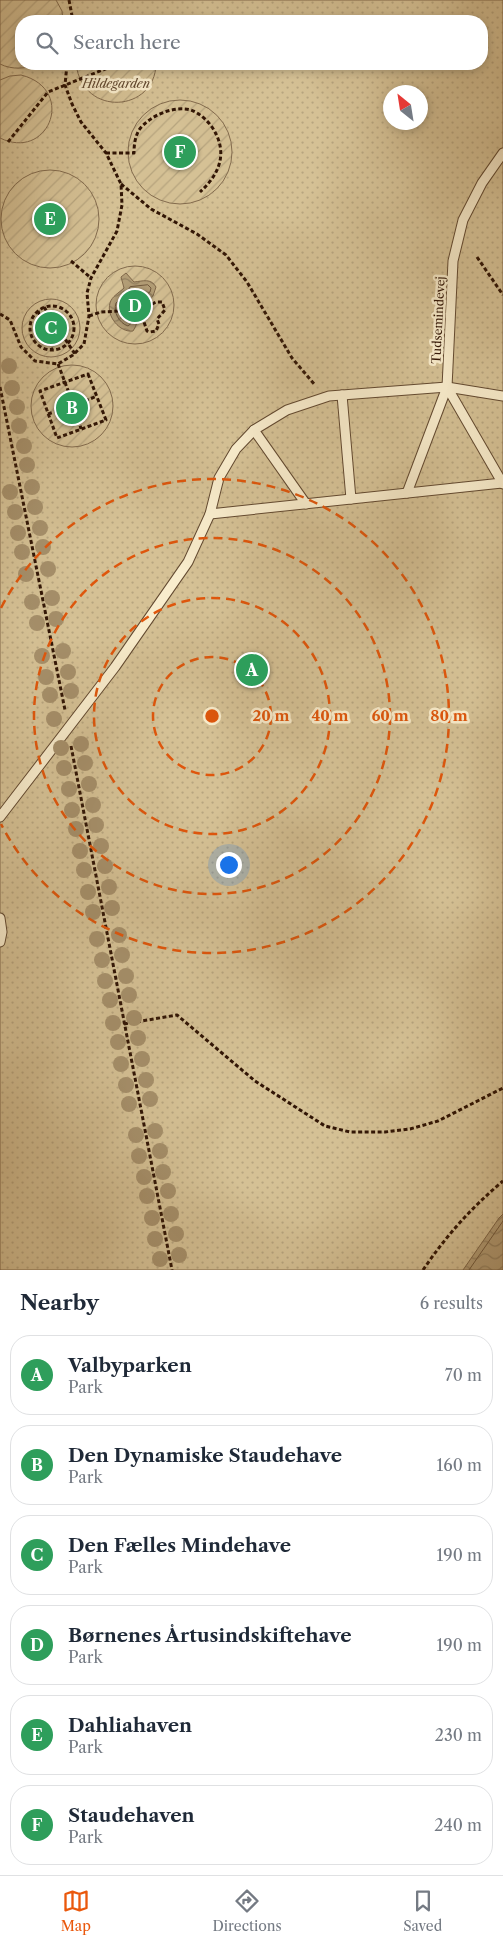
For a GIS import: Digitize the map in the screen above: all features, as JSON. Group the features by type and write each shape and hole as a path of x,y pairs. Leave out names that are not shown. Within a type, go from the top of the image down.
{"lane":[{"name":"Tudsemindevej","path":"407,493 447,387 453,261 463,220 482,183 503,153"},
{"path":"210,514 502,484 447,387"},
{"path":"0,817 115,667 188,562 210,514 219,478 236,449 254,430 287,410 330,396 447,387 503,396"},
{"path":"342,395 351,499"},
{"path":"254,430 306,504"},
{"path":"0,918 2,932 0,942"}],"path":[{"path":"68,0 72,15"},
{"path":"0,314 10,320 21,347 36,362 58,364 75,354 84,344 89,316 87,293 90,278 117,231 122,205 121,184 106,153 81,122 66,85 67,70"},
{"path":"8,142 48,92 101,70"},
{"path":"106,153 134,153 138,131 146,123 169,111 190,110 200,114 210,124 218,137 222,152 220,164 212,178 200,192"},
{"path":"121,184 151,209 197,234 226,255 247,282 292,358 310,382 330,396"},
{"path":"477,257 503,295"},
{"path":"71,261 90,278"},
{"path":"89,316 107,312 140,310 156,302 164,304 165,310 157,319 159,324 156,331 147,331 140,310"},
{"path":"59,306 71,315 75,330 68,344 63,348 52,350 42,348 32,337 30,323 38,311 44,307 59,306"},
{"path":"44,307 75,354"},
{"path":"38,311 52,350"},
{"path":"58,364 68,393 85,401"},
{"path":"88,374 97,396 106,420 57,438 40,391 88,374"},
{"path":"0,387 68,728 172,1270"},
{"path":"60,410 68,393"},
{"path":"81,429 78,418 85,401 97,396"},
{"path":"48,414 60,410 78,418"},
{"path":"124,1024 177,1015 255,1082 325,1126 350,1132 385,1132 410,1129 438,1121 503,1088"},
{"path":"423,1270 436,1250 476,1204 503,1181"}],"green space":[{"path":"0,0 503,0 503,1217 465,1270 0,1270"},
{"path":"0,0 56,0 62,15 15,15 15,68 0,64"},
{"name":"Hildegarden","path":"78,70 155,70 153,80 144,92 132,99 118,102 104,100 91,94 81,81"},
{"path":"21,75 38,83 48,94 52,107 50,121 43,132 32,140 17,143 0,138 0,80 10,76"},
{"path":"180,100 200,104 217,115 228,132 232,152 228,172 217,189 200,200 180,204 160,200 143,189 132,172 128,152 132,132 143,115 160,104"},
{"path":"50,170 69,174 84,185 95,200 99,219 95,238 84,253 69,264 50,268 31,264 16,253 5,238 1,219 5,200 16,185 31,174"},
{"path":"127,266 143,266 157,272 168,283 174,297 174,313 168,327 157,338 143,344 127,344 113,338 102,327 96,313 96,297 102,283 113,272"},
{"path":"51,299 62,301 75,312 80,328 78,339 67,352 51,357 40,355 27,344 22,328 24,317 35,304"},
{"path":"72,365 88,368 101,377 110,390 113,406 110,422 101,435 88,444 72,447 56,444 43,435 34,422 31,406 34,390 43,377 56,368"}],"water":[{"path":"126,273 134,282 149,281 156,287 153,296 139,306 137,323 133,331 123,329 115,323 109,308 112,298 124,288 121,277"},
{"path":"503,1214 503,1270 463,1270 499,1218"}],"place":[{"name":"Staudehaven","path":"180,152"},
{"name":"Dahliahaven","path":"50,219"},
{"name":"Børnenes Årtusindskiftehave","path":"135,306"},
{"name":"Den Fælles Mindehave","path":"51,328"},
{"name":"Den Dynamiske Staudehave","path":"72,408"},
{"name":"Valbyparken","path":"252,670"}]}
